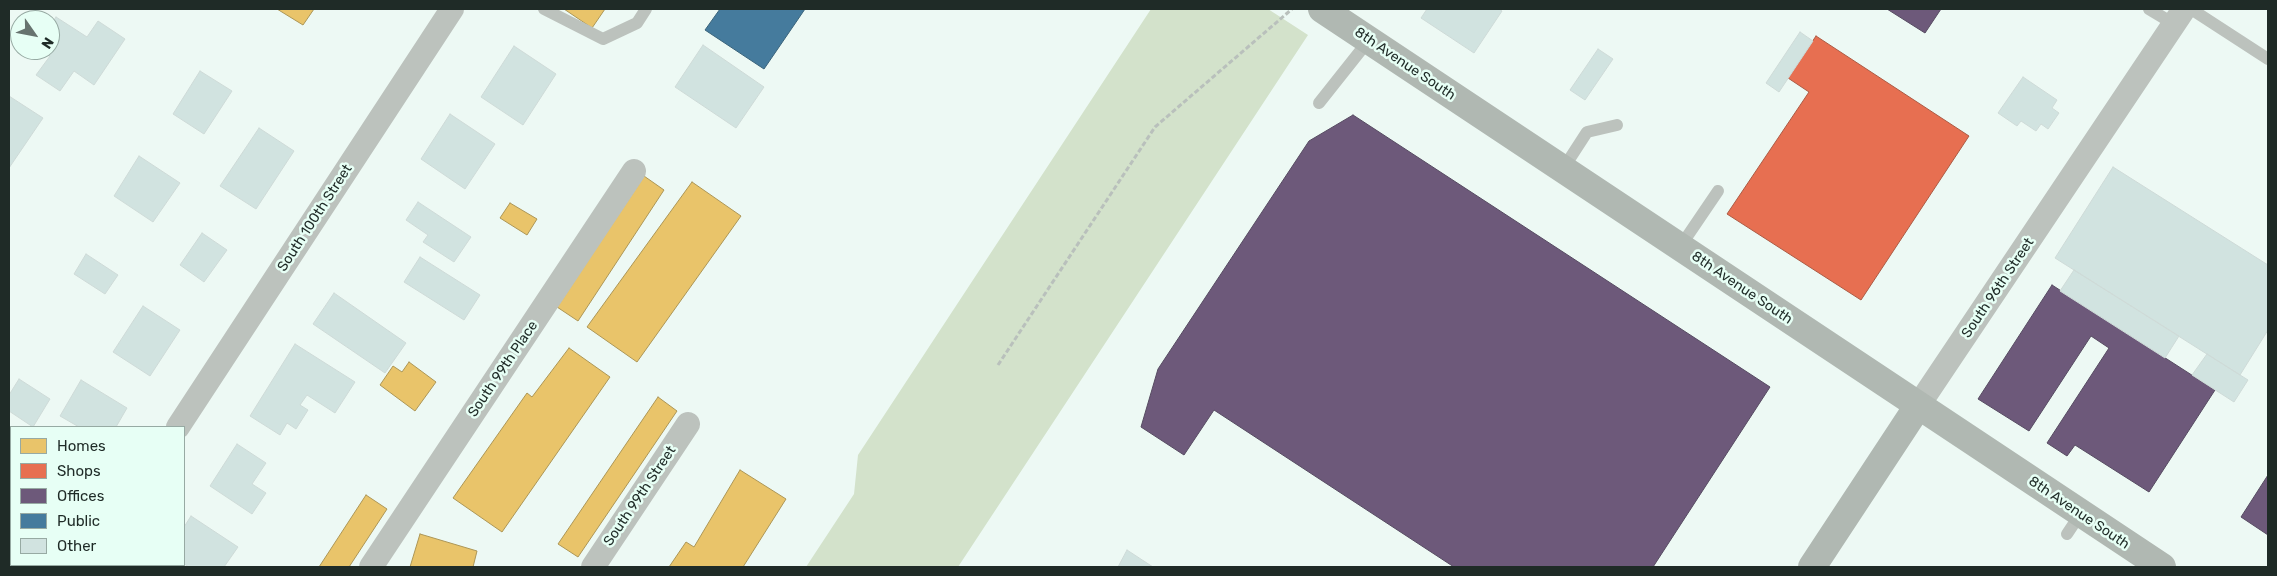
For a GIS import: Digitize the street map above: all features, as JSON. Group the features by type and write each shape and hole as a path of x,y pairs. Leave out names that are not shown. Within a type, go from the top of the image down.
{"street":[{"name":"South 100th Street","path":"179,426 452,9"},
{"name":"8th Avenue South","path":"1322,9 1918,406 2074,524 2162,567"},
{"name":"South 96th Street","path":"1812,567 1918,406 2183,14"},
{"name":"South 99th Place","path":"370,567 634,171"},
{"name":"South 99th Street","path":"593,567 688,424"}],"lane":[{"path":"544,9 603,39 637,23 646,9"},
{"path":"2149,9 2183,14 2268,59"},
{"path":"1319,103 1369,40"},
{"path":"1563,169 1587,132 1617,125"},
{"path":"1680,248 1718,191"}],"path":[{"path":"998,365 1155,127 1292,9"}],"green space":[{"path":"1151,9 1268,9 1308,35 958,567 806,567 854,494 858,455"}],"building: Homes":[{"path":"277,9 314,9 303,25"},
{"path":"564,9 605,9 592,28"},
{"path":"644,176 664,190 578,321 557,307"},
{"path":"692,182 741,216 637,362 587,327"},
{"path":"510,203 537,219 527,235 500,218"},
{"path":"569,348 610,377 502,532 453,498 527,393 532,397"},
{"path":"409,362 436,382 415,411 380,385 393,366 402,372"},
{"path":"658,397 677,411 578,557 558,544"},
{"path":"740,470 786,499 743,567 669,567 686,542 694,547"},
{"path":"366,495 387,509 349,567 319,567"},
{"path":"420,534 477,551 473,567 410,567"}],"building: Shops":[{"path":"1816,36 1969,136 1861,300 1727,214 1809,92 1788,78"}],"building: Offices":[{"path":"1887,9 1941,9 1925,33"},
{"path":"1353,115 1770,387 1653,567 1454,567 1214,410 1184,455 1141,427 1158,369 1309,141"},
{"path":"2052,285 2215,390 2149,492 2075,445 2067,456 2047,443 2109,348 2091,336 2029,431 1978,399"},
{"path":"2268,475 2268,535 2241,517"}],"building: Public":[{"path":"720,9 805,9 764,69 705,30"}],"building: Other":[{"path":"1427,9 1499,9 1502,11 1474,53 1421,18"},
{"path":"60,20 87,37 98,21 125,39 94,85 74,71 60,91 36,75 47,60 60,60"},
{"path":"1800,32 1813,41 1779,92 1766,83"},
{"path":"703,45 764,87 736,128 675,87"},
{"path":"514,46 556,74 523,125 481,97"},
{"path":"1598,49 1613,59 1585,100 1570,90"},
{"path":"200,71 232,91 204,134 173,114"},
{"path":"2023,77 2057,100 2052,108 2059,113 2048,129 2041,124 2036,131 2021,121 2017,126 1998,113"},
{"path":"9,96 43,118 9,168"},
{"path":"450,114 495,144 465,189 421,159"},
{"path":"259,128 294,151 256,209 220,186"},
{"path":"139,156 180,183 153,222 114,196"},
{"path":"2113,167 2268,265 2268,330 2240,375 2055,258"},
{"path":"418,202 471,237 454,262 423,242 428,235 406,220"},
{"path":"202,233 227,250 204,282 180,265"},
{"path":"86,254 118,275 105,294 74,274"},
{"path":"420,257 480,295 464,320 404,282"},
{"path":"2074,270 2179,336 2165,358 2060,291"},
{"path":"334,293 406,343 385,373 313,324"},
{"path":"143,306 180,330 150,376 113,352"},
{"path":"295,344 355,382 335,413 307,395 300,405 308,410 296,429 287,423 280,435 250,416"},
{"path":"2207,354 2248,380 2234,402 2192,375"},
{"path":"19,379 50,399 34,426 32,426 9,411 9,395"},
{"path":"81,380 127,408 117,426 77,426 60,416"},
{"path":"237,444 266,463 252,484 266,493 252,514 210,486"},
{"path":"10,482 10,524 9,523"},
{"path":"191,516 238,547 224,567 189,567 185,565 185,525"},
{"path":"1127,550 1153,567 1118,567"}]}
